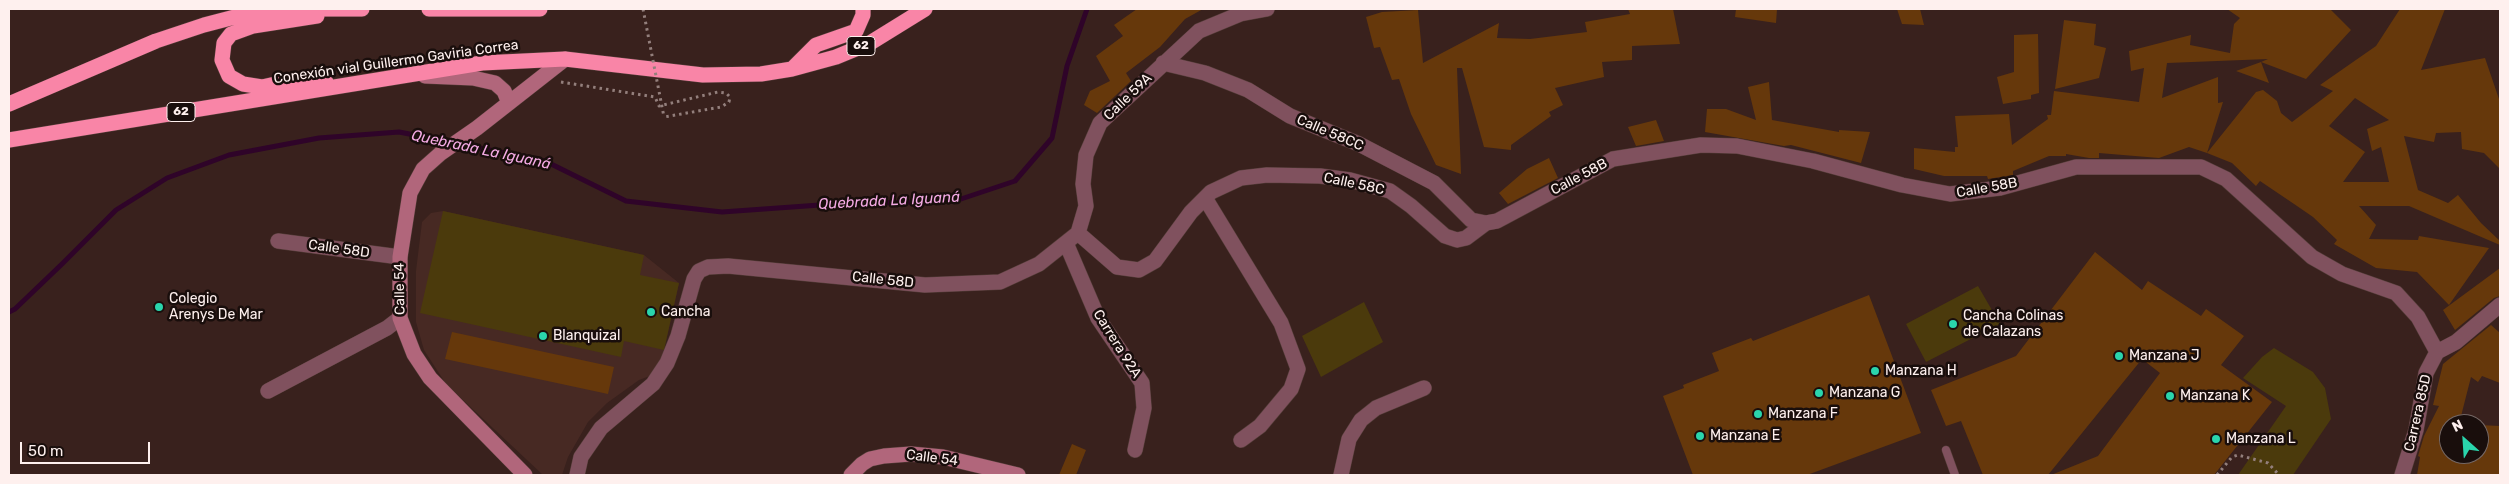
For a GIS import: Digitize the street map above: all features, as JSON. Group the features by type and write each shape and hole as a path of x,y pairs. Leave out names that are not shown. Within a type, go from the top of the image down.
{"highway":[{"path":"9,104 27,98 156,41 204,25 250,13 295,9 362,9"},
{"path":"429,9 540,9"},
{"path":"792,70 816,44 856,32 863,15 863,9"},
{"name":"Conexión vial Guillermo Gaviria Correa","path":"9,140 482,63 565,59 610,62 702,75 761,74 792,70 836,57 870,43 924,9"},
{"path":"337,10 308,18 253,26 232,34 224,43 222,60 229,76 243,84 262,87 293,80 352,84"}],"street":[{"name":"Calle 59A","path":"1078,232 1086,206 1083,184 1086,155 1100,123 1199,30 1240,14 1267,9"},
{"name":"Calle 54","path":"525,475 430,378 407,341 400,318 400,257 410,193 423,170 441,153 509,104 565,59"},
{"name":"Calle 58CC","path":"1163,63 1205,73 1248,90 1290,116 1359,144 1434,183 1471,220 1486,223"},
{"path":"400,76 473,78 495,84 504,91 509,104"},
{"name":"Calle 58B","path":"1486,223 1497,222 1613,159 1701,145 1737,146 1813,161 1902,185 1950,194 2000,188 2076,166 2201,167 2226,179 2312,257 2342,274 2396,293 2418,317 2437,352"},
{"name":"Calle 58C","path":"1078,232 1116,268 1139,270 1155,261 1191,212 1211,192 1241,178 1267,175 1320,176 1350,180 1390,191 1411,206 1445,236 1457,240 1466,238 1486,223"},
{"path":"1205,198 1281,323 1298,369 1291,389 1260,426 1241,440"},
{"path":"1066,243 1078,232"},
{"name":"Calle 58D","path":"278,240 400,257"},
{"name":"Calle 58D","path":"577,475 582,456 601,428 654,384 668,363 678,336 694,279 699,271 708,267 728,266 925,284 1000,282 1039,264 1066,243"},
{"name":"Carrera 92A","path":"1066,243 1098,318 1142,383 1144,408 1135,450"},
{"path":"2437,352 2456,342 2500,305"},
{"path":"268,392 348,350 387,328 400,318"},
{"name":"Carrera 85D","path":"2402,475 2416,430 2426,373 2437,352"},
{"path":"1340,475 1350,439 1361,420 1376,408 1424,388"},
{"name":"Calle 54","path":"852,475 862,464 870,459 911,454 943,457 1018,475"}],"lane":[{"path":"1946,450 1955,475"}],"path":[{"path":"553,82 655,97 659,106 718,92 726,93 730,97 729,102 721,107 664,118 643,9"},
{"path":"2218,475 2232,457 2238,455 2268,463 2280,475"}],"shaded area":[{"name":"Blanquizal","path":"443,211 644,255 679,283 664,350 655,374 639,380 607,403 588,422 568,457 562,475 543,475 446,384 424,350 416,322 416,271 422,222 431,213"},
{"path":"443,211 644,255 640,275 679,283 664,350 624,341 621,357 420,313"},
{"name":"Cancha Colinas de Calazans","path":"1978,286 2000,324 1926,362 1906,324"},
{"path":"1364,302 1383,342 1321,377 1302,336"},
{"path":"2274,348 2313,372 2325,388 2331,419 2293,475 2238,475 2286,406 2243,378 2262,357"}],"building":[{"path":"1137,9 1203,9 1185,19 1160,47 1126,73 1131,81 1097,113 1084,105 1090,91 1110,81 1096,56 1123,36 1114,25"},
{"path":"1628,9 1673,9 1680,44 1632,46 1632,60 1602,62 1604,77 1555,88 1563,105 1549,112 1551,116 1511,145 1511,150 1484,147 1462,68 1457,68 1461,174 1436,165 1411,114 1399,79 1392,80 1380,47 1374,48 1366,17 1382,12 1418,10 1423,63 1499,23 1497,38 1530,39 1587,32 1585,22 1630,14"},
{"path":"1736,9 1777,9 1776,23 1735,17"},
{"path":"1897,9 1920,9 1924,25 1902,24"},
{"path":"2227,9 2330,9 2351,30 2306,79 2261,62 2268,59 2167,63 2162,98 2218,77 2218,103 2223,102 2207,153 2189,147 2159,158 2099,153 2099,158 2066,154 2066,156 2049,156 2013,171 2013,175 1988,179 1987,176 1944,176 1914,169 1914,148 1955,152 1955,147 1958,147 1955,116 2009,114 2012,145 2048,119 2047,115 2051,115 2054,91 2139,102 2144,68 2131,71 2129,51 2191,35 2190,45 2230,53 2234,24 2240,18"},
{"path":"2400,9 2445,9 2421,70 2485,58 2500,102 2500,169 2484,153 2462,149 2461,132 2436,133 2434,142 2404,136 2418,190 2448,203 2458,195 2481,223 2500,241 2500,245 2409,206 2359,206 2376,225 2369,239 2418,240 2419,236 2489,248 2449,305 2417,272 2376,268 2334,244 2337,240 2313,217 2297,206 2260,181 2256,186 2232,163 2207,153 2256,92 2263,90 2277,101 2281,113 2292,122 2333,91 2320,85 2376,46","holes":["2355,98 2389,120 2367,129 2372,151 2381,147 2389,182 2343,182 2365,152 2329,126"]},
{"path":"2064,20 2096,24 2094,45 2106,48 2099,78 2055,89"},
{"path":"2038,34 2039,93 2031,95 2031,99 2003,104 1997,77 2014,72 2014,35"},
{"path":"2261,62 2269,83 2236,71"},
{"path":"1769,82 1772,120 1839,132 1839,130 1870,132 1861,163 1791,145 1784,146 1705,132 1707,109 1726,109 1756,120 1748,87"},
{"path":"1656,120 1664,141 1636,146 1628,127"},
{"path":"1549,158 1558,178 1508,204 1499,193 1527,169"},
{"path":"2095,252 2142,290 2148,281 2201,316 2206,309 2244,336 2221,365 2272,402 2214,475 2051,475 2098,456 2160,373 2142,359 2048,475 1983,475 1961,421 1946,426 1931,390 2016,356"},
{"path":"2500,268 2500,296 2494,298 2455,330 2443,310"},
{"path":"1869,295 1921,433 1807,475 1693,475 1663,396 1684,388 1683,385 1719,371 1712,353 1751,338 1753,341"},
{"path":"2491,325 2500,333 2500,383 2482,376 2478,382 2471,377 2462,414 2439,414 2439,464 2489,464 2489,425 2500,426 2500,475 2417,475 2420,457 2418,456 2424,436 2439,406 2433,405 2443,364"},
{"path":"452,332 614,367 608,394 445,359"},
{"path":"1072,444 1086,450 1076,475 1059,475"}],"waterway":[{"name":"Quebrada La Iguaná","path":"459,144 545,161 626,201 722,212 834,204 955,201 1015,181 1052,138 1067,66 1087,9"},
{"name":"Quebrada La Iguaná","path":"9,312 15,309 116,210 167,178 229,155 319,138 399,132 451,142"}],"place":[{"name":"Colegio Arenys De Mar","path":"159,307"},
{"name":"Cancha","path":"651,312"},
{"name":"Cancha Colinas de Calazans","path":"1953,324"},
{"name":"Blanquizal","path":"543,336"},
{"name":"Manzana J","path":"2119,356"},
{"name":"Manzana H","path":"1875,371"},
{"name":"Manzana G","path":"1819,393"},
{"name":"Manzana K","path":"2170,396"},
{"name":"Manzana F","path":"1758,414"},
{"name":"Manzana E","path":"1700,436"},
{"name":"Manzana L","path":"2216,439"}]}
